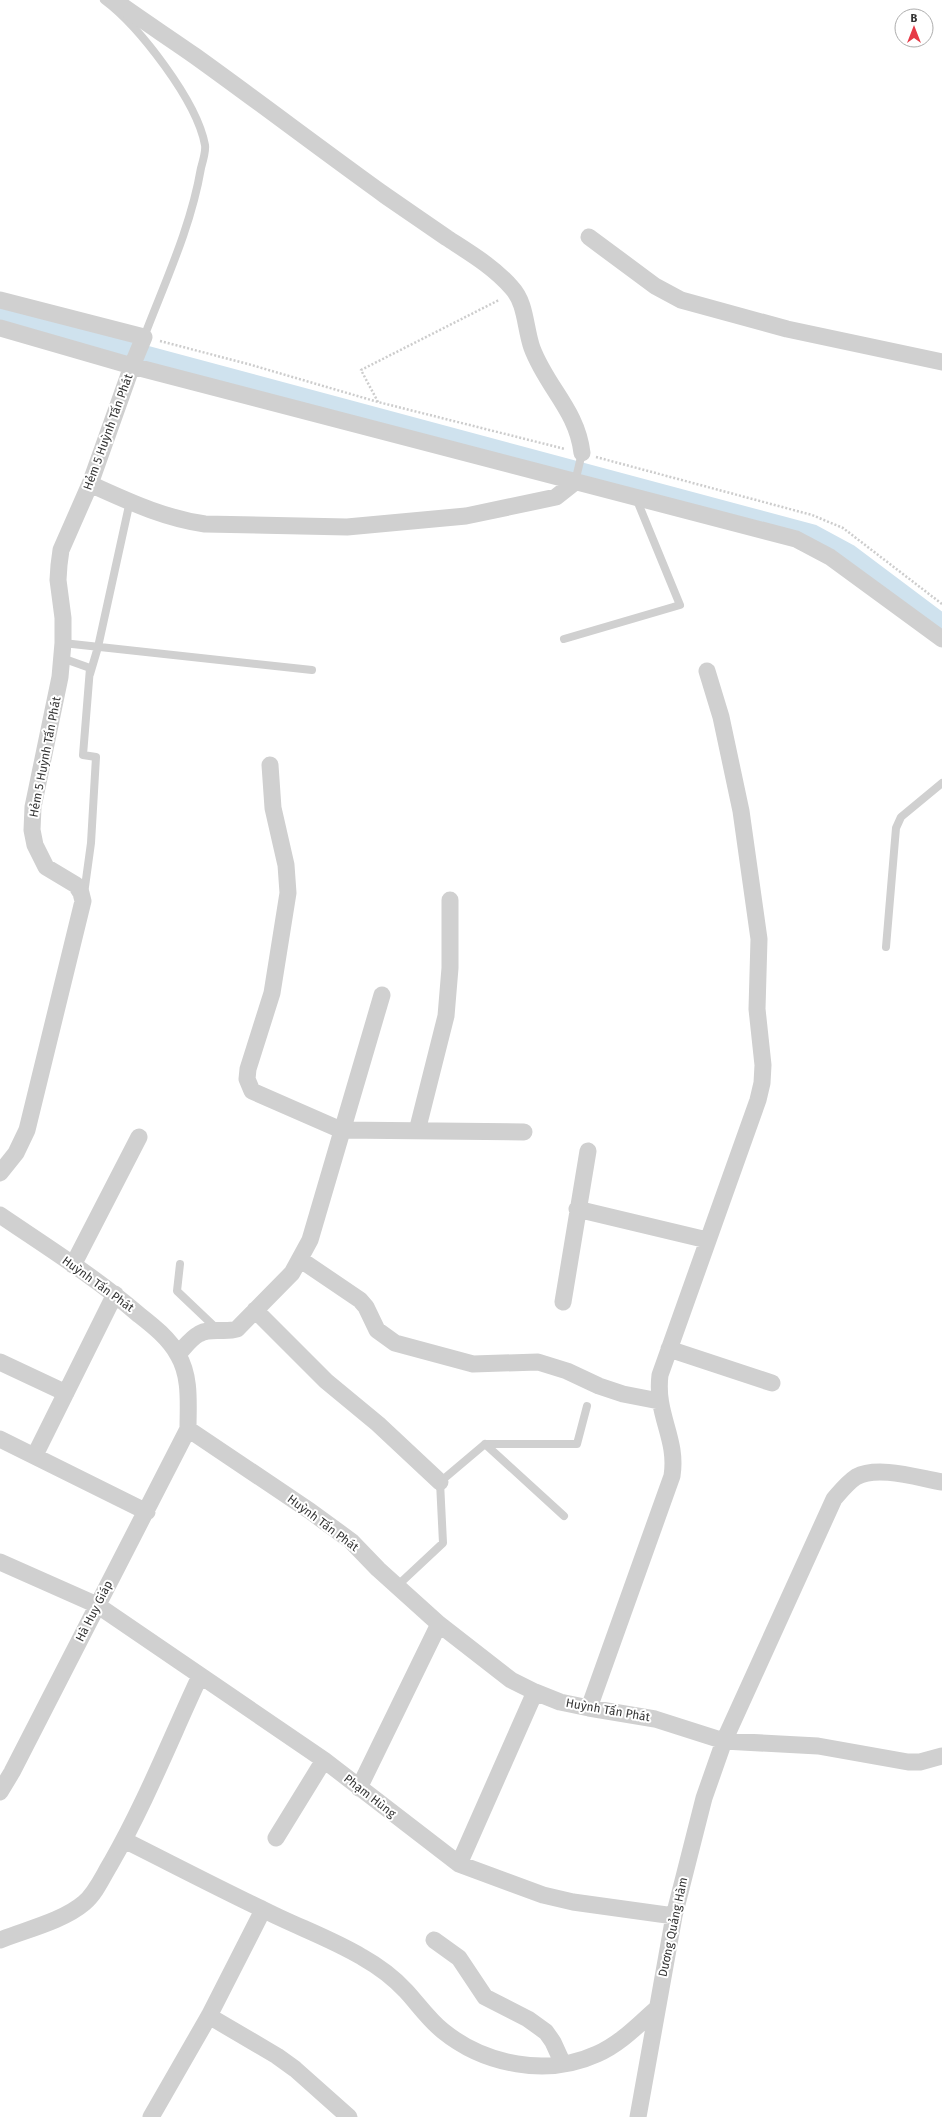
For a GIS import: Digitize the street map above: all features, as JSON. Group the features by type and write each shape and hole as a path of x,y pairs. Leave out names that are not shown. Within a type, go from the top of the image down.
{"street":[{"path":"108,0 194,55 298,133 418,219 486,264 512,288 522,304 522,312 532,347 547,379 573,417 580,437 582,453"},
{"path":"589,237 655,286 681,300 787,329 942,362"},
{"path":"0,300 137,353 575,482 796,539 830,557 942,639"},
{"path":"0,328 137,353"},
{"name":"Hẻm 5 Huỳnh Tấn Phát","path":"82,901 82,893 76,885 46,867 35,845 32,830 33,807 56,704 63,651 63,618 58,580 61,550 90,484 137,353"},
{"path":"90,484 165,517 205,524 347,527 466,516 556,496 575,482"},
{"path":"589,1708 672,1476 674,1461 672,1445 659,1401 660,1375 758,1100 762,1083 763,1065 757,1009 759,939 754,893 741,811 721,717 707,671"},
{"path":"270,765 273,808 286,865 288,893 272,993 248,1069 248,1086 252,1091 341,1130 524,1132"},
{"path":"417,1131 446,1016 450,968 450,900"},
{"path":"0,1173 16,1153 27,1130 82,901"},
{"path":"178,1354 198,1334 208,1331 237,1329 292,1273 300,1260 316,1222 341,1130 382,995"},
{"path":"73,1265 139,1137"},
{"path":"563,1302 577,1209 588,1151"},
{"path":"577,1209 707,1240"},
{"name":"Huỳnh Tấn Phát","path":"0,1216 115,1294 159,1331 178,1354 187,1383 188,1429 310,1511 345,1537 439,1624 511,1680 560,1702 655,1719 724,1741 818,1746 908,1762 920,1762 942,1756"},
{"path":"300,1260 360,1300 366,1307 377,1330 395,1343 473,1364 538,1362 567,1371 599,1386 623,1394 659,1401"},
{"path":"35,1455 115,1294"},
{"path":"255,1310 326,1381 378,1424 440,1482"},
{"path":"669,1349 772,1383"},
{"path":"0,1362 66,1393"},
{"name":"Hà Huy Giáp","path":"0,1792 12,1772 97,1605 147,1512 188,1429"},
{"path":"0,1439 35,1455 147,1512"},
{"name":"Dương Quảng Hàm","path":"638,2117 656,2009 674,1916 704,1798 724,1741 834,1499 845,1486 857,1477 872,1473 894,1473 942,1482"},
{"name":"Phạm Hùng","path":"0,1562 97,1605 324,1760 459,1864 543,1895 573,1902 674,1916"},
{"path":"359,1788 439,1624"},
{"path":"0,1940 53,1920 84,1903 98,1886 124,1840 200,1676"},
{"path":"459,1864 535,1692"},
{"path":"276,1838 324,1760"},
{"path":"124,1840 263,1910 329,1939 383,1970 404,1989 442,2031 464,2047 491,2058 538,2066 563,2064 598,2054 622,2039 656,2009"},
{"path":"151,2117 209,2016 263,1910"},
{"path":"434,1940 459,1958 485,1997 528,2019 546,2032 553,2042 563,2064"},
{"path":"209,2016 278,2056 295,2069 348,2117"}],"lane":[{"path":"108,0 139,34 189,102 205,145 200,179 181,240 137,353"},
{"path":"575,482 582,453"},
{"path":"564,639 680,605 635,497"},
{"path":"89,674 98,647 130,501"},
{"path":"63,651 98,647 312,670"},
{"path":"63,651 90,668 82,755 96,757 91,843 82,901"},
{"path":"886,947 896,828 901,817 942,783"},
{"path":"180,1264 177,1291 219,1331"},
{"path":"397,1586 442,1543 440,1482 485,1444 577,1444 587,1406"},
{"path":"485,1444 564,1516"}],"path":[{"path":"378,402 361,370 499,300"},
{"path":"137,353 248,364 378,402 582,453 818,518 843,528 942,604"}],"waterway":[{"path":"0,315 813,533 850,553 942,622"}]}
